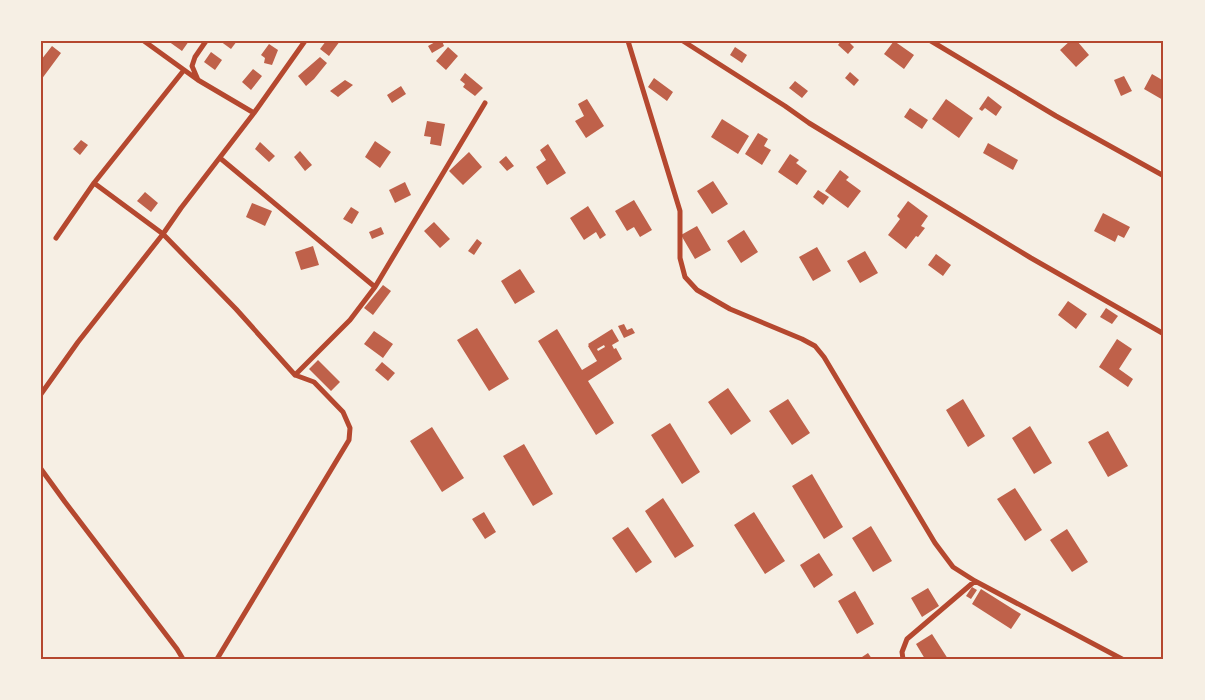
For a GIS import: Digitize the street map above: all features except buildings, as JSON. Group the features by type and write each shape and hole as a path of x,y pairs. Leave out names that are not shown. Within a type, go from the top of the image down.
{"street":[{"path":"144,41 198,80 254,112"},
{"path":"198,80 192,66 195,57 206,41"},
{"path":"41,394 78,342 220,158 305,41"},
{"path":"628,41 680,211 680,258 685,277 697,290 730,309 815,346 824,357 935,543 953,567 975,581 1122,659"},
{"path":"683,41 818,128 1031,258 1164,334"},
{"path":"930,41 1056,116 1164,176"},
{"path":"56,238 94,183 184,70"},
{"path":"296,375 350,320 375,287 485,103"},
{"path":"220,158 375,287"},
{"path":"94,183 163,234 236,309 296,375 314,382 343,412 350,428 349,440 217,659"},
{"path":"41,468 183,659"},
{"path":"904,659 902,652 904,644 911,635 975,581"}]}
